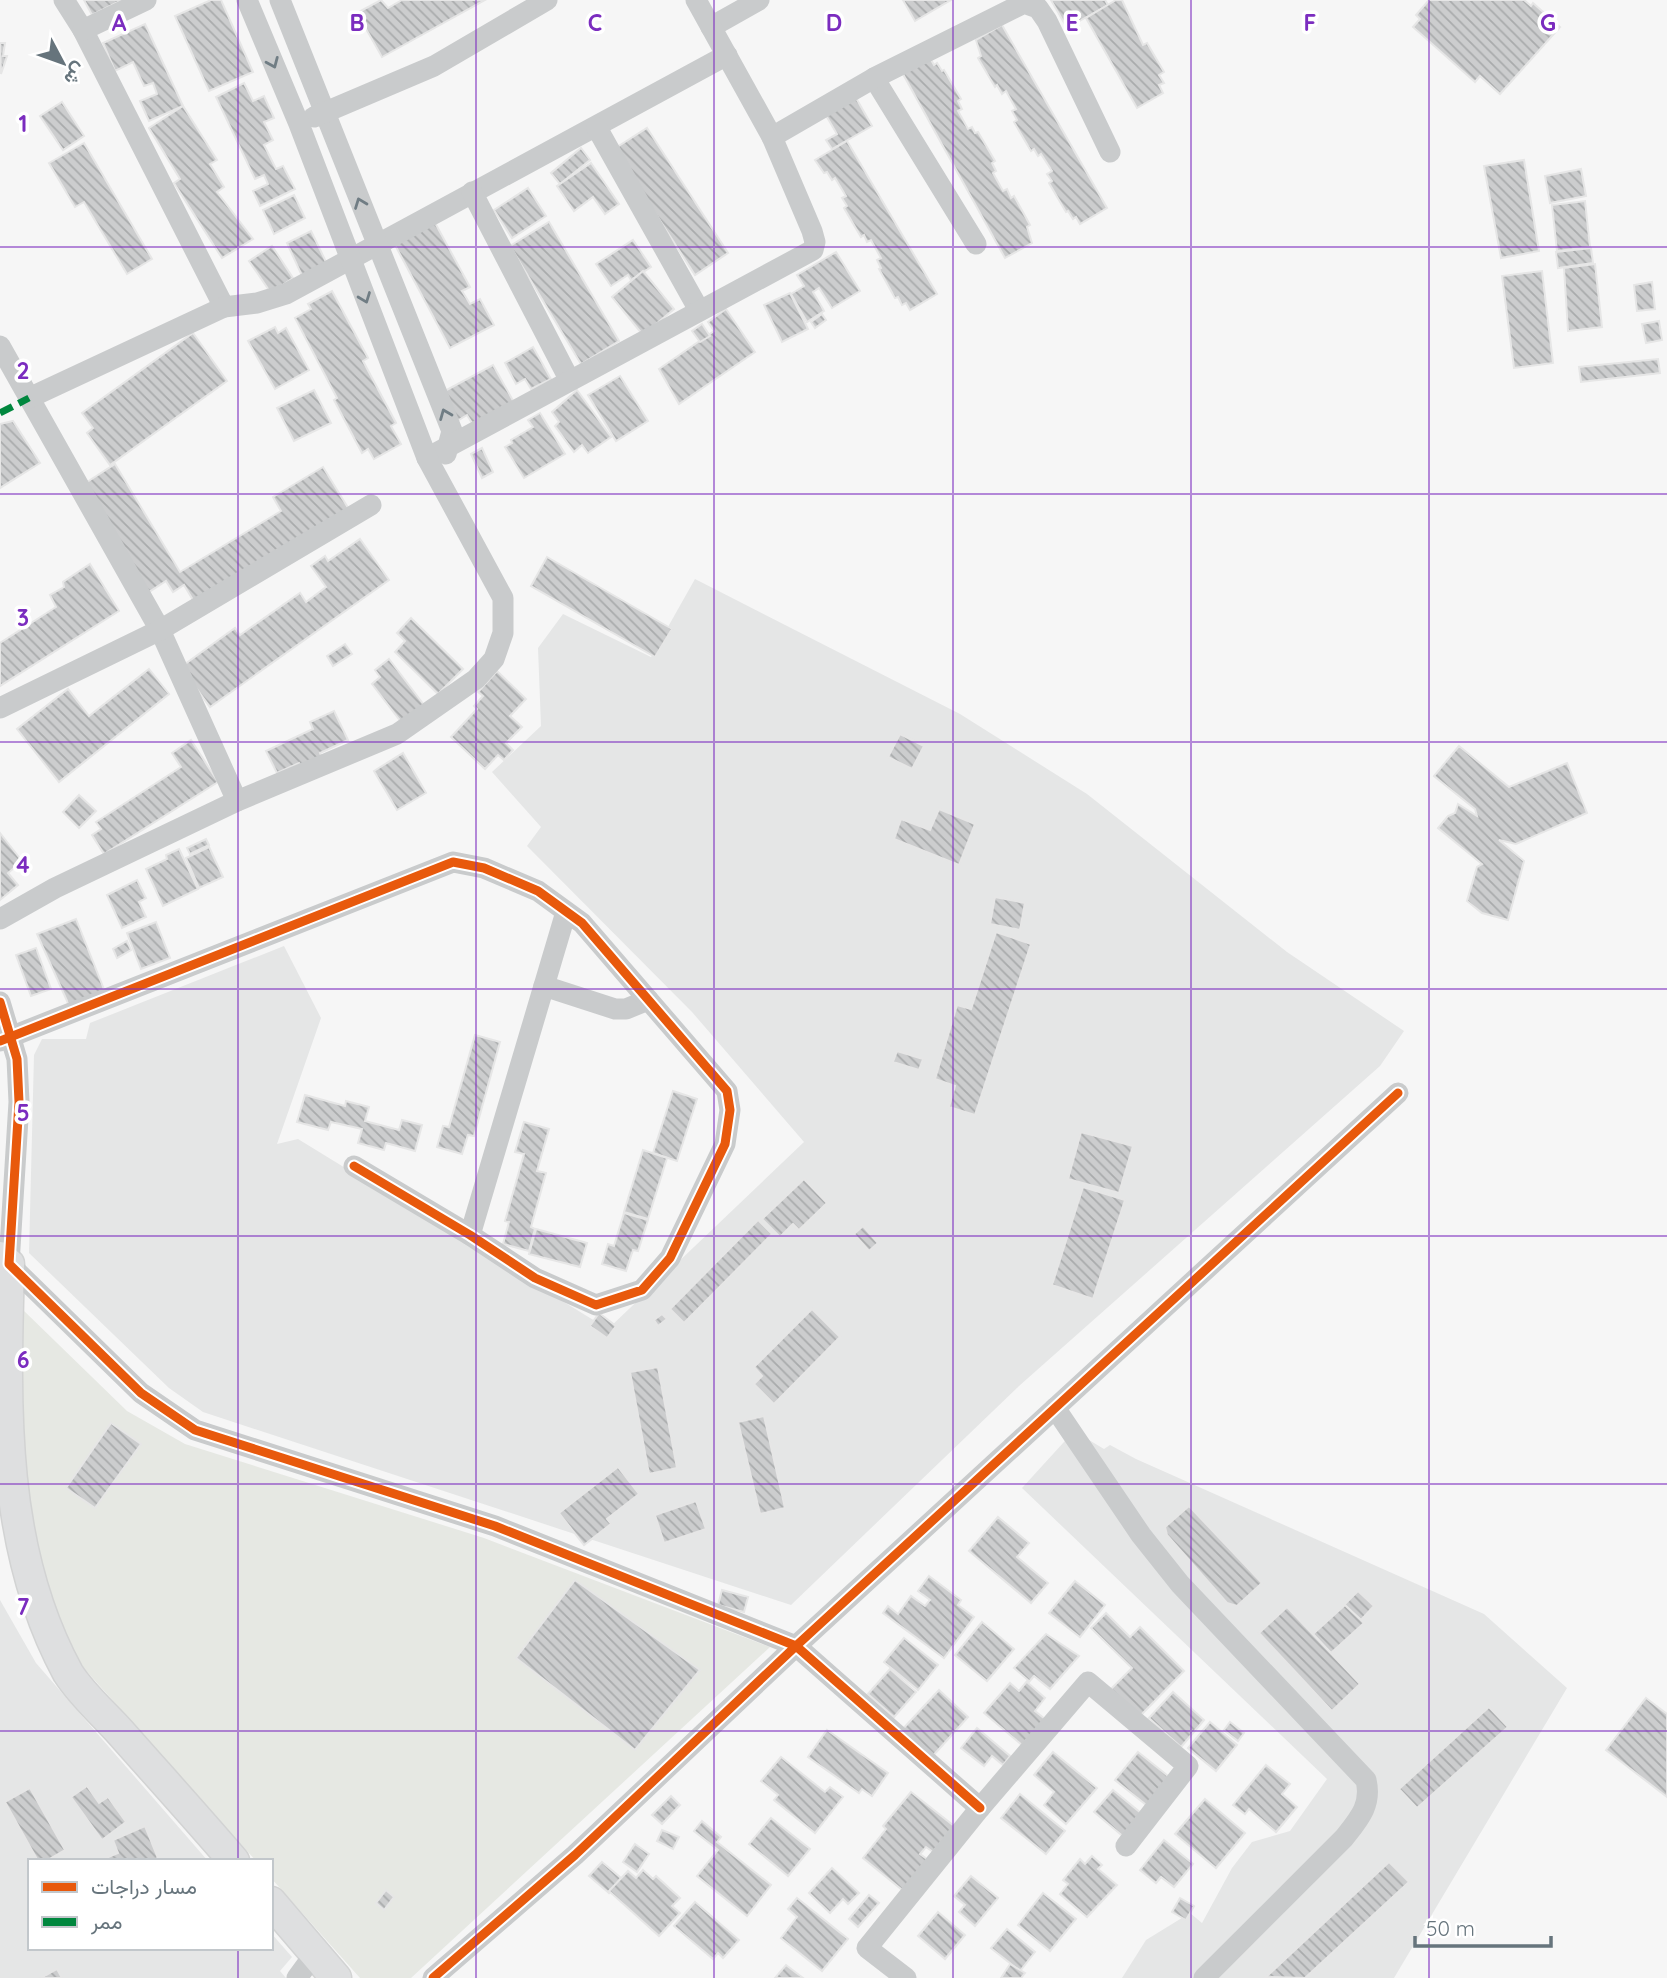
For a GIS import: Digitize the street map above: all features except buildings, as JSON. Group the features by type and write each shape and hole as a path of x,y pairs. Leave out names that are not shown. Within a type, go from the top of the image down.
{"main road":[{"path":"4,1261 4,1436 12,1536 31,1603 69,1676 232,1859"},
{"path":"273,1904 336,1978"}],"street":[{"path":"64,0 83,30 224,307"},
{"path":"83,30 146,0"},
{"path":"0,919 55,888 237,802 397,734 476,679 494,659 503,633 503,598 427,458 299,124 247,0"},
{"path":"280,0 452,431 436,478"},
{"path":"299,124 433,66 547,0"},
{"path":"427,458 569,379 813,250 815,242 812,232 772,137 696,0"},
{"path":"711,27 759,0"},
{"path":"772,137 874,78 1024,3 1038,8 1047,21 1110,152"},
{"path":"29,398 224,307 257,303 286,294 376,243 597,128 727,55"},
{"path":"874,78 976,244"},
{"path":"597,128 699,310"},
{"path":"472,192 569,379"},
{"path":"0,346 160,630 237,802"},
{"path":"0,708 160,630 371,505"},
{"path":"6,1040 453,862 484,868 538,891 582,923 727,1091 730,1110 725,1144 670,1258 642,1290 618,1301 596,1305 535,1278 470,1235 354,1166"},
{"path":"470,1235 566,912"},
{"path":"544,986 615,1009 626,1009 648,1000"},
{"path":"0,1002 6,1040 17,1059 19,1102 4,1261 141,1393 195,1430 495,1526 796,1646 980,1808"},
{"path":"433,1978 575,1855 796,1646 1398,1093"},
{"path":"1055,1408 1141,1535 1180,1584 1366,1780 1370,1796 1362,1814 1344,1838 1204,1978"},
{"path":"906,1978 867,1948 980,1808 1088,1682 1188,1766 1126,1846"},
{"path":"297,1978 316,1952"}],"shaded area":[{"path":"695,579 960,714 1087,794 1287,952 1404,1031 1380,1066 1019,1386 791,1605 203,1412 169,1388 29,1253 34,1055 42,1039 86,1039 90,1023 284,946 321,1018 277,1144 298,1139 608,1329 804,1142 692,1012 527,846 541,827 492,772 541,726 538,648 563,614 651,657"},
{"path":"21,1308 127,1411 185,1444 484,1538 770,1647 411,1978 360,1978 273,1880 273,1859 254,1859 73,1656 30,1544 20,1453"},
{"path":"1074,1431 1104,1449 1110,1445 1484,1614 1567,1688 1394,1978 1122,1978 1146,1940 1190,1913 1202,1923 1232,1868 1252,1842 1290,1831 1327,1779 1022,1488"},
{"path":"0,1600 36,1663 206,1859 28,1859 28,1950 273,1950 273,1935 292,1957 280,1971 286,1978 0,1978"}],"marked path":[{"path":"0,413 29,398"}],"cycle path":[{"path":"0,1041 453,862 484,868 538,891 582,923 727,1091 730,1110 725,1144 670,1258 642,1290 596,1305 535,1278 470,1235 354,1166"},
{"path":"0,1002 17,1059 19,1102 9,1264 141,1393 195,1430 495,1526 796,1646 980,1808"},
{"path":"433,1978 575,1855 796,1646 1398,1093"}]}
